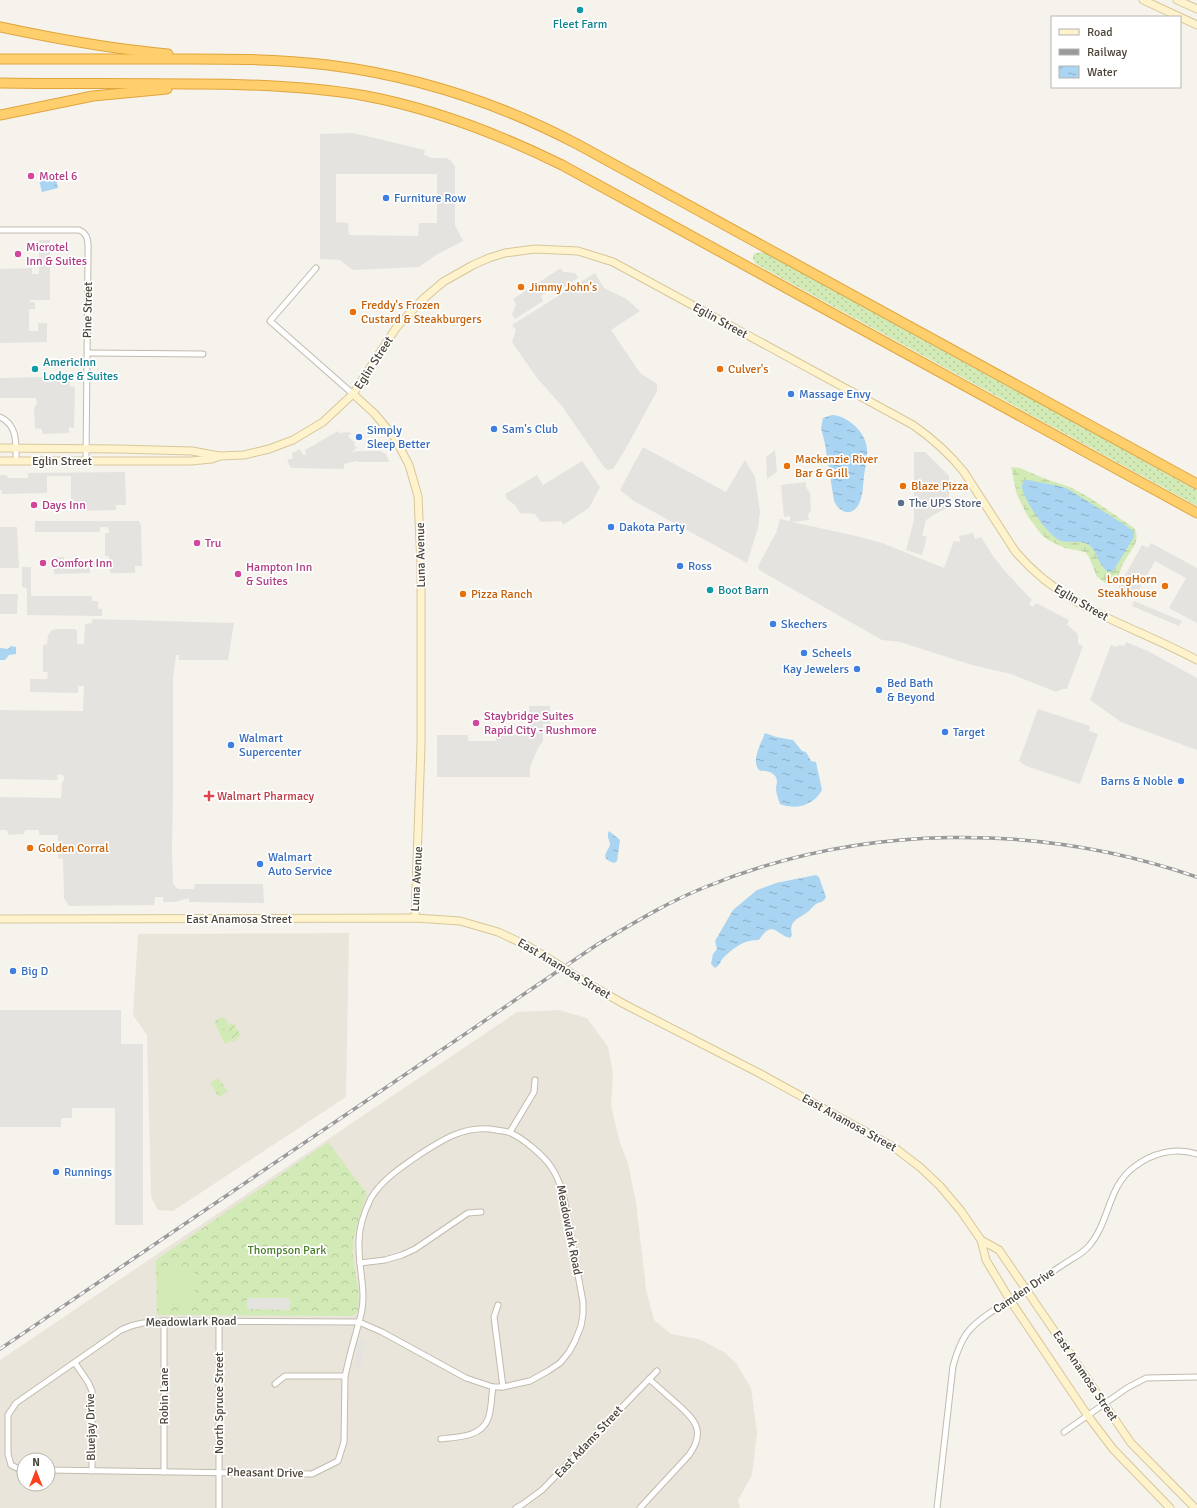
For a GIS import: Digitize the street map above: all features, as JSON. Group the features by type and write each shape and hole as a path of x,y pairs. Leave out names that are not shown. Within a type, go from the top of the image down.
{"highway":[{"path":"0,27 66,41 111,48 229,58 305,62 375,73 457,93 519,116 577,144 1197,484"},
{"path":"0,59 229,58"},
{"path":"0,83 260,85 322,90 391,101 455,119 522,145 585,177 1197,513"},
{"path":"0,115 58,102 123,92 260,85"},
{"path":"1043,400 1197,478"},
{"path":"1128,475 1197,519"}],"street":[{"path":"1143,0 1178,16"},
{"path":"1177,0 1197,9"},
{"path":"1181,18 1197,25"},
{"name":"Pine Street","path":"0,230 80,230 84,232 88,244 86,461"},
{"name":"Eglin Street","path":"0,461 191,461 256,452 293,440 323,422 353,394 396,328 422,300 442,282 489,258 516,251 535,249 578,251 613,262 913,425 934,440 955,461 964,472 1015,551 1024,562 1048,583 1061,593 1107,619 1152,638 1197,660"},
{"name":"Luna Avenue","path":"316,268 270,321 374,413 389,429 398,442 409,465 418,496 421,565 421,752 415,918"},
{"path":"88,353 203,354"},
{"path":"0,417 8,422 13,429 16,448 16,461"},
{"name":"Eglin Street","path":"0,448 87,448 192,452 220,456"},
{"name":"East Anamosa Street","path":"0,920 415,918 460,921 498,932 528,946 580,979 624,1004 759,1072 895,1148 921,1168 940,1186 961,1211 981,1240 986,1260 1010,1300 1088,1416 1113,1449 1170,1508"},
{"path":"510,1132 534,1092 535,1080"},
{"name":"Meadowlark Road","path":"16,1468 11,1465 8,1454 8,1415 16,1403 121,1330 132,1325 145,1322 360,1322 382,1332 466,1378 493,1387 503,1387 530,1381 548,1371 560,1363 575,1341 581,1326 583,1314 582,1294 563,1192 559,1179 549,1162 524,1141 510,1132 489,1128 472,1129 455,1134 437,1143 403,1166 382,1184 372,1198 361,1227 359,1248 364,1298 360,1322"},
{"name":"Camden Drive","path":"937,1508 953,1366 956,1354 968,1333 985,1316 1088,1248 1105,1220 1115,1189 1132,1168 1143,1161 1163,1153 1184,1151 1197,1154"},
{"path":"360,1263 385,1260 402,1255 415,1249 468,1213 482,1212"},
{"name":"East Anamosa Street","path":"981,1240 999,1250 1131,1443 1195,1508"},
{"path":"498,1305 494,1317 503,1387"},
{"name":"Robin Lane","path":"164,1321 164,1472"},
{"name":"North Spruce Street","path":"219,1321 219,1508"},
{"name":"Pheasant Drive","path":"56,1470 312,1474 338,1461 344,1442 345,1376 360,1322"},
{"name":"Bluejay Drive","path":"75,1363 88,1382 92,1391 92,1471"},
{"name":"East Adams Street","path":"516,1508 524,1506 557,1476 657,1371"},
{"path":"275,1384 285,1376 345,1376"},
{"path":"1064,1432 1127,1388 1146,1378 1197,1377"},
{"path":"640,1508 689,1455 697,1439 697,1429 692,1418 649,1379"},
{"path":"441,1439 474,1434 483,1428 488,1418 493,1387"}],"shaded area":[{"path":"353,133 425,150 424,155 432,158 446,158 450,160 455,166 455,225 463,241 436,255 419,267 353,270 340,260 320,259 320,134","holes":["336,174 437,174 437,223 419,223 418,236 349,235 348,223 336,222"]},
{"path":"39,240 50,240 50,300 30,300 30,302 35,302 35,309 29,309 29,331 38,331 38,323 47,323 47,342 0,343 0,269 32,268 32,274 39,274"},
{"path":"561,268 563,272 575,273 578,278 558,291 555,287 541,296 543,301 515,319 512,315 516,304 513,299"},
{"path":"595,273 604,288 625,298 640,311 611,330 640,373 657,384 657,391 625,450 613,469 608,470 604,467 562,406 537,378 512,342 516,330 512,325"},
{"path":"44,377 45,380 70,380 70,386 75,387 74,428 69,427 69,433 42,434 42,429 35,428 34,408 37,404 36,398 0,398 0,378"},
{"path":"338,431 340,434 344,432 352,433 348,436 355,443 354,445 357,448 350,453 357,451 380,451 386,454 390,462 356,461 344,464 344,469 291,468 287,460 293,458 292,453 300,449 303,455 306,455 305,450"},
{"path":"643,447 726,492 745,460 755,477 760,512 758,528 747,563 634,501 620,490"},
{"path":"775,450 777,472 767,479 766,457"},
{"path":"914,452 925,452 949,476 949,509 944,509 926,520 922,535 927,537 922,555 906,550 914,520"},
{"path":"582,461 600,487 589,508 563,525 561,521 541,522 535,514 520,513 515,505 507,499 505,494 537,475 543,485"},
{"path":"125,472 126,505 116,505 116,510 71,511 71,476 47,476 47,493 2,494 2,490 0,490 0,475 7,475 8,478 28,478 28,473"},
{"path":"806,482 806,487 810,493 811,510 808,515 809,520 792,522 882,543 944,568 954,541 960,542 959,536 973,533 975,539 981,537 1003,569 1032,600 1029,603 1031,606 1033,607 1036,603 1069,620 1067,625 1076,632 1078,636 1078,644 1083,646 1067,689 1062,689 1056,692 1011,674 972,665 900,642 882,640 759,570 758,566 776,533 780,519 790,521 790,516 784,517 781,485"},
{"path":"35,521 139,521 141,525 142,566 135,566 135,573 110,573 110,568 90,568 90,573 54,574 54,557 64,557 65,561 106,561 109,559 109,556 105,556 105,533 109,533 109,530 107,527 100,527 100,532 35,532"},
{"path":"0,527 17,527 19,568 0,568"},
{"path":"1151,543 1197,568 1197,623 1169,608 1186,578 1155,561 1137,593 1118,588 1142,545 1148,548"},
{"path":"22,567 31,567 31,596 92,596 92,601 98,601 98,609 102,609 102,616 27,615 27,588 22,587"},
{"path":"0,594 18,594 17,614 0,614"},
{"path":"1134,601 1182,621 1179,626 1132,606"},
{"path":"92,619 234,623 228,660 179,660 179,655 176,655 173,678 173,884 178,889 194,889 195,884 263,884 264,903 189,902 189,898 175,902 163,902 163,897 155,897 154,905 69,906 64,898 63,859 58,858 58,835 39,835 39,830 25,830 24,834 8,835 7,830 0,830 0,797 61,798 64,777 62,774 57,775 58,780 0,779 0,710 83,711 84,686 78,686 78,693 30,692 30,679 47,679 48,672 43,672 43,645 47,644 48,635 52,630 75,629 77,631 77,644 84,644 85,624 92,623"},
{"path":"1126,642 1148,651 1197,678 1197,750 1121,722 1090,700 1111,645 1116,647 1119,645 1124,646"},
{"path":"529,706 550,706 550,724 543,724 543,741 538,748 530,767 530,777 437,777 437,735 468,735 468,741 496,741 496,735 529,735"},
{"path":"1038,709 1090,726 1089,731 1098,734 1080,784 1026,766 1019,761"},
{"path":"349,933 346,1097 173,1211 158,1210 151,1197 147,1035 133,1015 138,934"},
{"path":"0,1010 121,1010 121,1044 143,1044 143,1225 115,1225 115,1108 72,1108 72,1118 61,1118 61,1127 0,1127"},
{"path":"559,1010 587,1018 608,1047 613,1074 611,1105 619,1139 628,1164 636,1202 646,1289 654,1320 671,1334 699,1339 724,1352 736,1363 751,1388 757,1432 752,1475 738,1500 740,1508 0,1508 0,1360 517,1012"},
{"path":"247,1298 290,1298 290,1310 247,1309"},
{"path":"358,1339 365,1340 360,1370 354,1369"}],"green space":[{"path":"764,252 1197,490 1197,506 756,264 753,259 753,255 755,253"},
{"path":"1011,467 1020,468 1070,487 1090,498 1134,528 1137,537 1136,542 1117,577 1107,584 1097,577 1089,557 1085,552 1065,548 1048,540 1042,535 1028,517 1017,495"},
{"path":"222,1017 226,1019 228,1025 226,1026 227,1028 219,1032 215,1021"},
{"path":"233,1023 241,1035 234,1042 232,1041 233,1040 226,1026"},
{"path":"227,1028 233,1040 225,1044 219,1032"},
{"path":"218,1078 228,1091 219,1097 210,1083"},
{"name":"Thompson Park","path":"328,1142 367,1194 353,1242 353,1258 359,1299 357,1313 352,1316 157,1315 156,1260"},
{"path":"160,1267 194,1267 195,1302 161,1303"}],"water":[{"path":"55,176 58,188 42,192 39,180"},
{"path":"832,415 844,418 855,426 860,431 866,443 867,459 863,490 859,504 856,508 849,512 845,512 839,508 834,501 821,428 823,418"},
{"path":"1028,480 1068,489 1134,532 1134,537 1113,571 1108,572 1105,569 1092,548 1086,543 1062,541 1048,531 1031,507 1023,492 1023,481"},
{"path":"11,646 16,647 16,654 9,655 5,660 0,660 0,648 8,649"},
{"path":"765,733 776,737 793,740 802,751 806,752 811,761 816,762 822,790 814,800 804,805 792,807 780,804 776,792 777,779 773,774 766,771 760,771 756,763 757,753"},
{"path":"609,831 620,840 617,861 614,863 605,856 610,845 608,837"},
{"path":"816,875 819,877 826,897 823,901 816,904 809,911 795,920 792,926 792,935 790,938 771,929 768,930 759,940 748,941 735,947 715,968 711,964 713,954 717,949 715,941 733,910 757,890 776,883"}],"railway":[{"path":"0,1349 598,944 662,907 703,888 763,867 824,851 886,841 949,838 1012,839 1075,846 1137,859 1197,877"}],"place":[{"name":"Fleet Farm","path":"580,10"},
{"name":"Motel 6","path":"31,176"},
{"name":"Furniture Row","path":"386,198"},
{"name":"Microtel Inn & Suites","path":"18,254"},
{"name":"Jimmy John's","path":"521,287"},
{"name":"Freddy's Frozen Custard & Steakburgers","path":"353,312"},
{"name":"AmericInn Lodge & Suites","path":"35,369"},
{"name":"Culver's","path":"720,369"},
{"name":"Massage Envy","path":"791,394"},
{"name":"Sam's Club","path":"494,429"},
{"name":"Simply Sleep Better","path":"359,437"},
{"name":"Mackenzie River Bar & Grill","path":"787,466"},
{"name":"Blaze Pizza","path":"903,486"},
{"name":"The UPS Store","path":"901,503"},
{"name":"Days Inn","path":"34,505"},
{"name":"Dakota Party","path":"611,527"},
{"name":"Tru","path":"197,543"},
{"name":"Comfort Inn","path":"43,563"},
{"name":"Ross","path":"680,566"},
{"name":"Hampton Inn & Suites","path":"238,574"},
{"name":"LongHorn Steakhouse","path":"1165,586"},
{"name":"Boot Barn","path":"710,590"},
{"name":"Pizza Ranch","path":"463,594"},
{"name":"Skechers","path":"773,624"},
{"name":"Scheels","path":"804,653"},
{"name":"Kay Jewelers","path":"857,669"},
{"name":"Bed Bath & Beyond","path":"879,690"},
{"name":"Staybridge Suites Rapid City - Rushmore","path":"476,723"},
{"name":"Target","path":"945,732"},
{"name":"Walmart Supercenter","path":"231,745"},
{"name":"Barns & Noble","path":"1181,781"},
{"name":"Walmart Pharmacy","path":"209,796"},
{"name":"Golden Corral","path":"30,848"},
{"name":"Walmart Auto Service","path":"260,864"},
{"name":"Big D","path":"13,971"},
{"name":"Runnings","path":"56,1172"}]}
